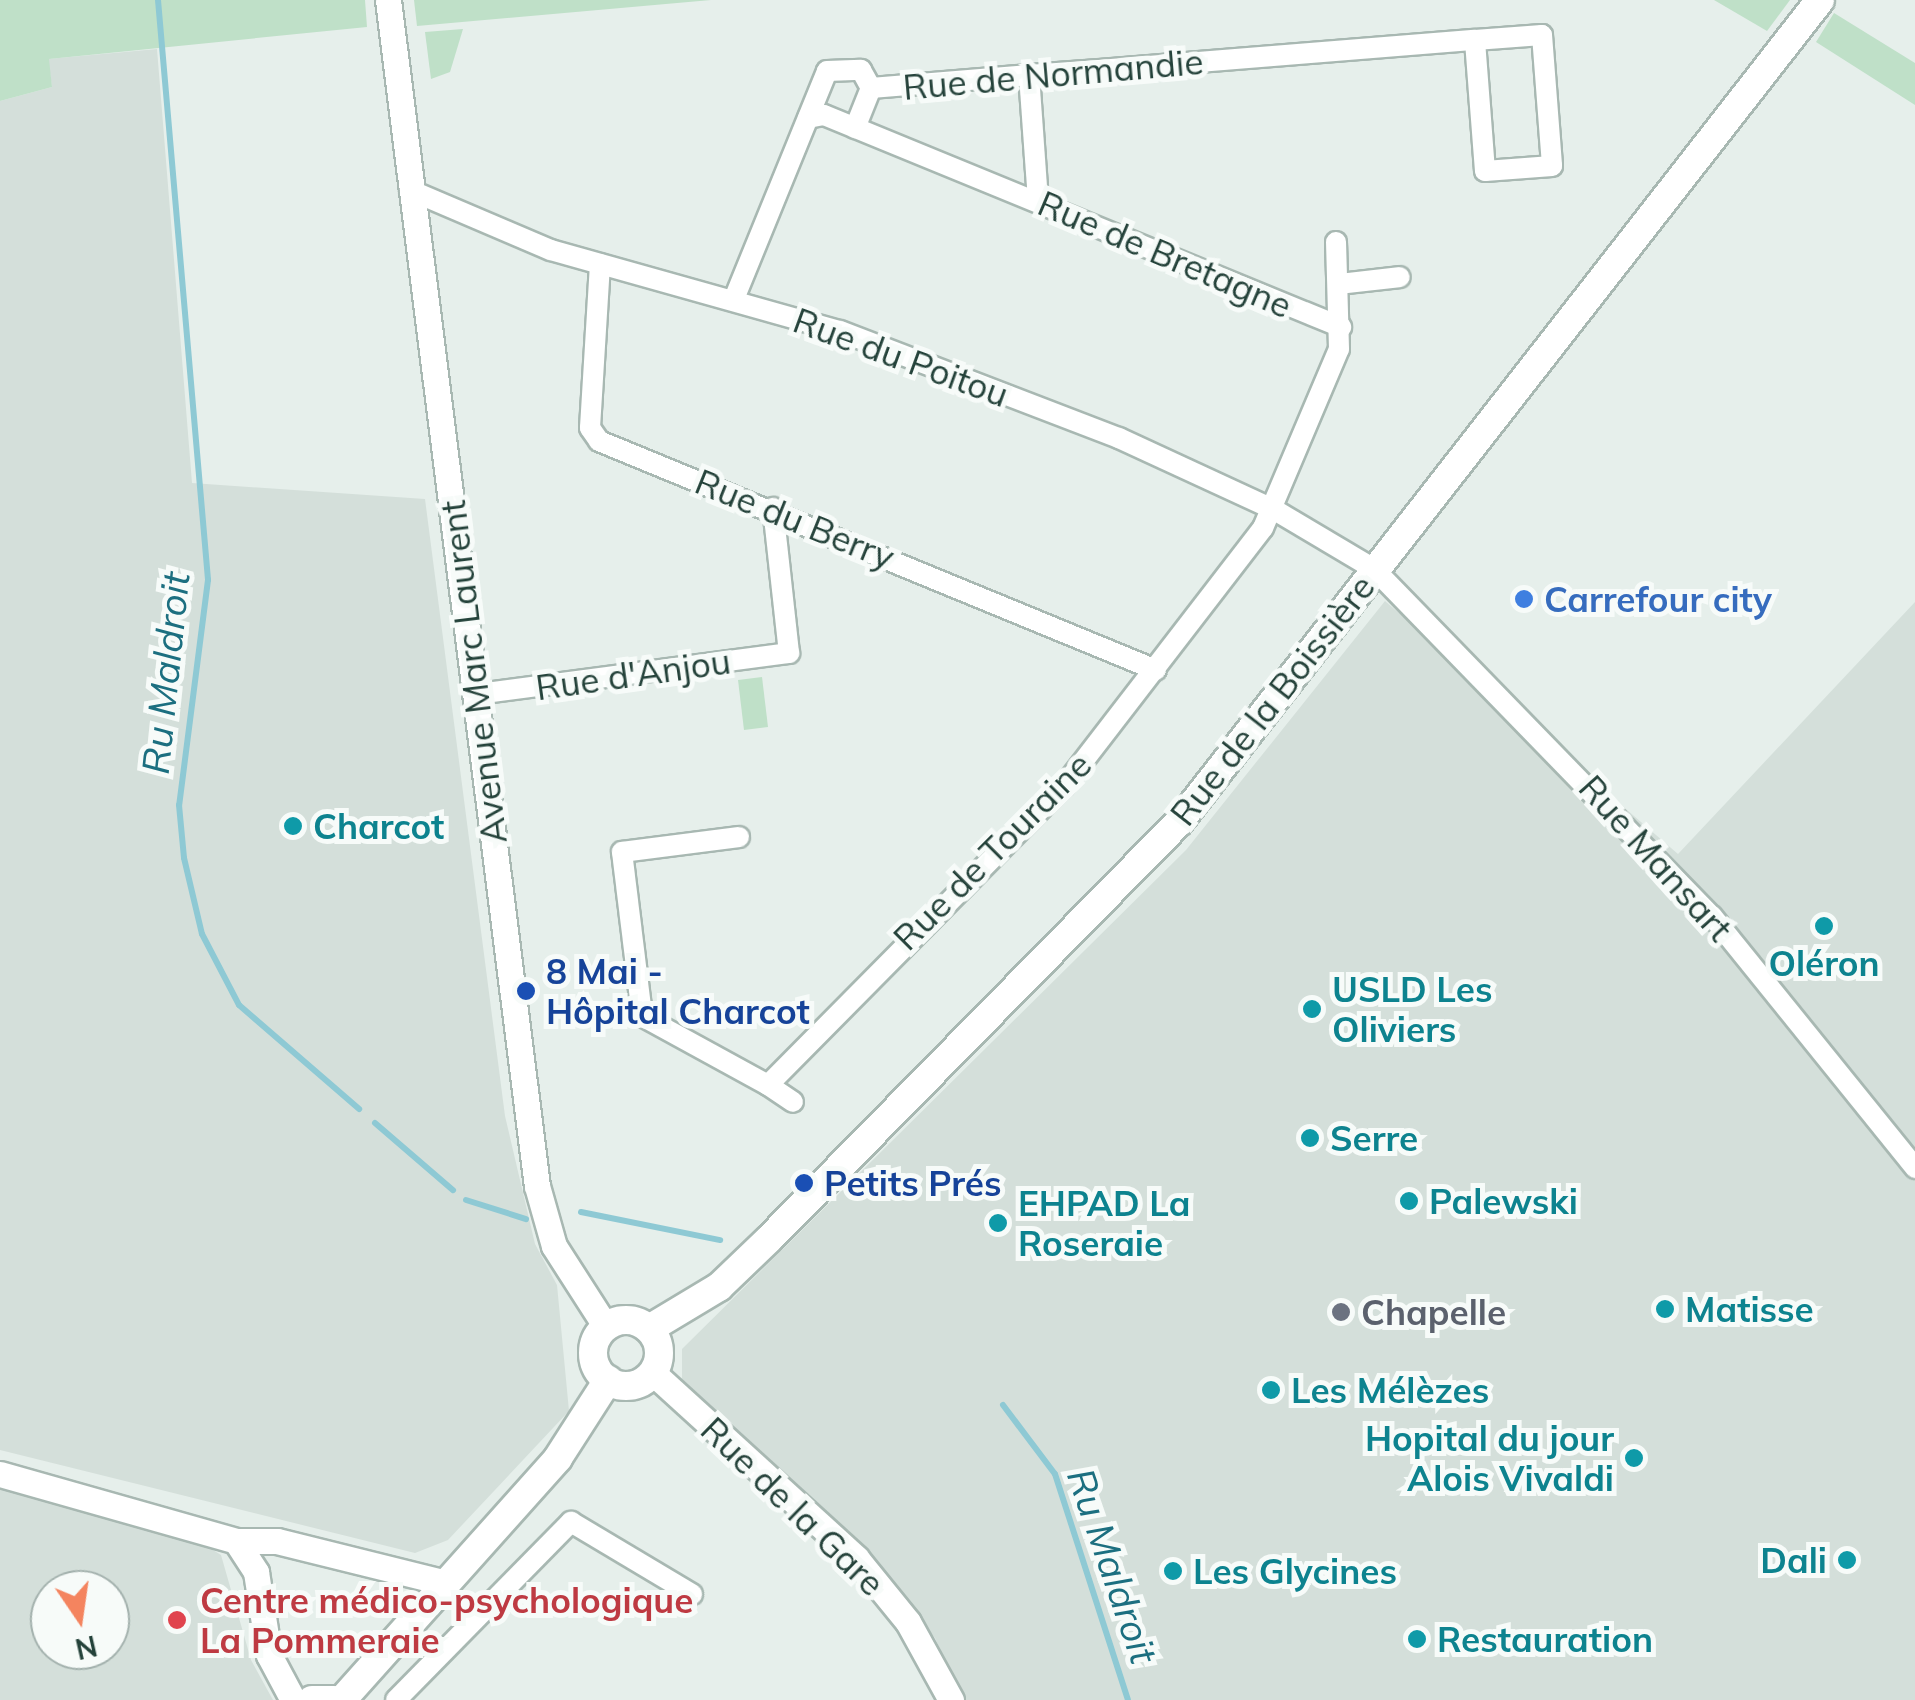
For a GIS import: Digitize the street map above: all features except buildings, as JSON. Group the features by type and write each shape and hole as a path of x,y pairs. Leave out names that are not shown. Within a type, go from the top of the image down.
{"main road":[{"name":"Rue de la Boissière","path":"649,1329 731,1275 1101,908 1374,569 1820,0"},
{"path":"632,1321 649,1329 659,1348 653,1373 637,1384 608,1380 593,1354 606,1327 632,1321"},
{"path":"342,1700 558,1458 608,1380"},
{"path":"303,1697 334,1700"}],"street":[{"name":"Avenue Marc Laurent","path":"388,0 537,1186 554,1246 606,1327"},
{"name":"Rue de Normandie","path":"734,299 827,71 862,70 872,88 1029,75 1475,40 1542,35 1552,166 1485,171 1475,40"},
{"path":"1029,75 1038,202"},
{"path":"855,128 872,88"},
{"name":"Rue de Bretagne","path":"808,118 855,128 1341,328"},
{"name":"Rue du Poitou","path":"410,190 600,264 734,299 1046,410 1274,509 1374,569"},
{"path":"1274,509 1341,328 1336,242"},
{"name":"Rue du Berry","path":"600,264 590,428 599,440 773,508 1156,670"},
{"path":"1339,284 1400,277"},
{"name":"Rue d'Anjou","path":"477,694 789,653 773,508"},
{"name":"Rue de Touraine","path":"768,1085 1065,785 1156,670 1274,509"},
{"name":"Rue Mansart","path":"1374,569 1712,916 1915,1168"},
{"path":"739,838 622,852 642,1016 792,1102"},
{"name":"Rue de la Gare","path":"653,1373 856,1558 908,1622 951,1700"},
{"path":"0,1474 236,1541 277,1541 447,1582"},
{"path":"396,1700 572,1522 692,1594"},
{"path":"236,1541 256,1572 269,1655 303,1697"}],"shaded area":[{"path":"157,49 192,483 425,499 505,1116 535,1244 557,1285 569,1411 448,1540 415,1553 0,1450 0,101 52,87 48,59"},
{"path":"1385,601 1678,854 1915,602 1915,1700 962,1700 935,1638 845,1529 682,1380 682,1349 1186,850"},
{"name":"Centre médico-psychologique La Pommeraie","path":"0,1489 191,1536 221,1555 251,1660 273,1700 0,1700"}],"green space":[{"path":"0,0 365,0 367,27 49,59 52,87 0,101"},
{"path":"414,0 711,0 417,26"},
{"path":"1714,0 1790,0 1767,31"},
{"path":"1834,13 1915,63 1915,105 1816,42"},
{"path":"463,29 450,72 431,79 425,32"},
{"path":"762,677 768,727 744,730 738,680"}],"waterway":[{"name":"Ru Maldroit","path":"158,0 208,580 179,805 184,858 202,934 239,1005 359,1109"},
{"name":"Ru Maldroit","path":"375,1123 453,1190"},
{"name":"Ru Maldroit","path":"466,1200 526,1219"},
{"name":"Ru Maldroit","path":"581,1212 720,1240"},
{"name":"Ru Maldroit","path":"1003,1405 1055,1474 1128,1700"}],"place":[{"name":"Carrefour city","path":"1524,599"},
{"name":"Charcot","path":"293,826"},
{"name":"Oléron","path":"1824,926"},
{"name":"8 Mai - Hôpital Charcot","path":"526,991"},
{"name":"USLD Les Oliviers","path":"1312,1009"},
{"name":"Serre","path":"1310,1138"},
{"name":"Petits Prés","path":"804,1183"},
{"name":"Palewski","path":"1409,1201"},
{"name":"EHPAD La Roseraie","path":"998,1223"},
{"name":"Matisse","path":"1665,1309"},
{"name":"Chapelle","path":"1341,1312"},
{"name":"Les Mélèzes","path":"1271,1390"},
{"name":"Hopital du jour Alois Vivaldi","path":"1634,1458"},
{"name":"Dali","path":"1847,1560"},
{"name":"Les Glycines","path":"1173,1571"},
{"name":"Centre médico-psychologique La Pommeraie","path":"177,1620"},
{"name":"Restauration","path":"1417,1639"}]}
